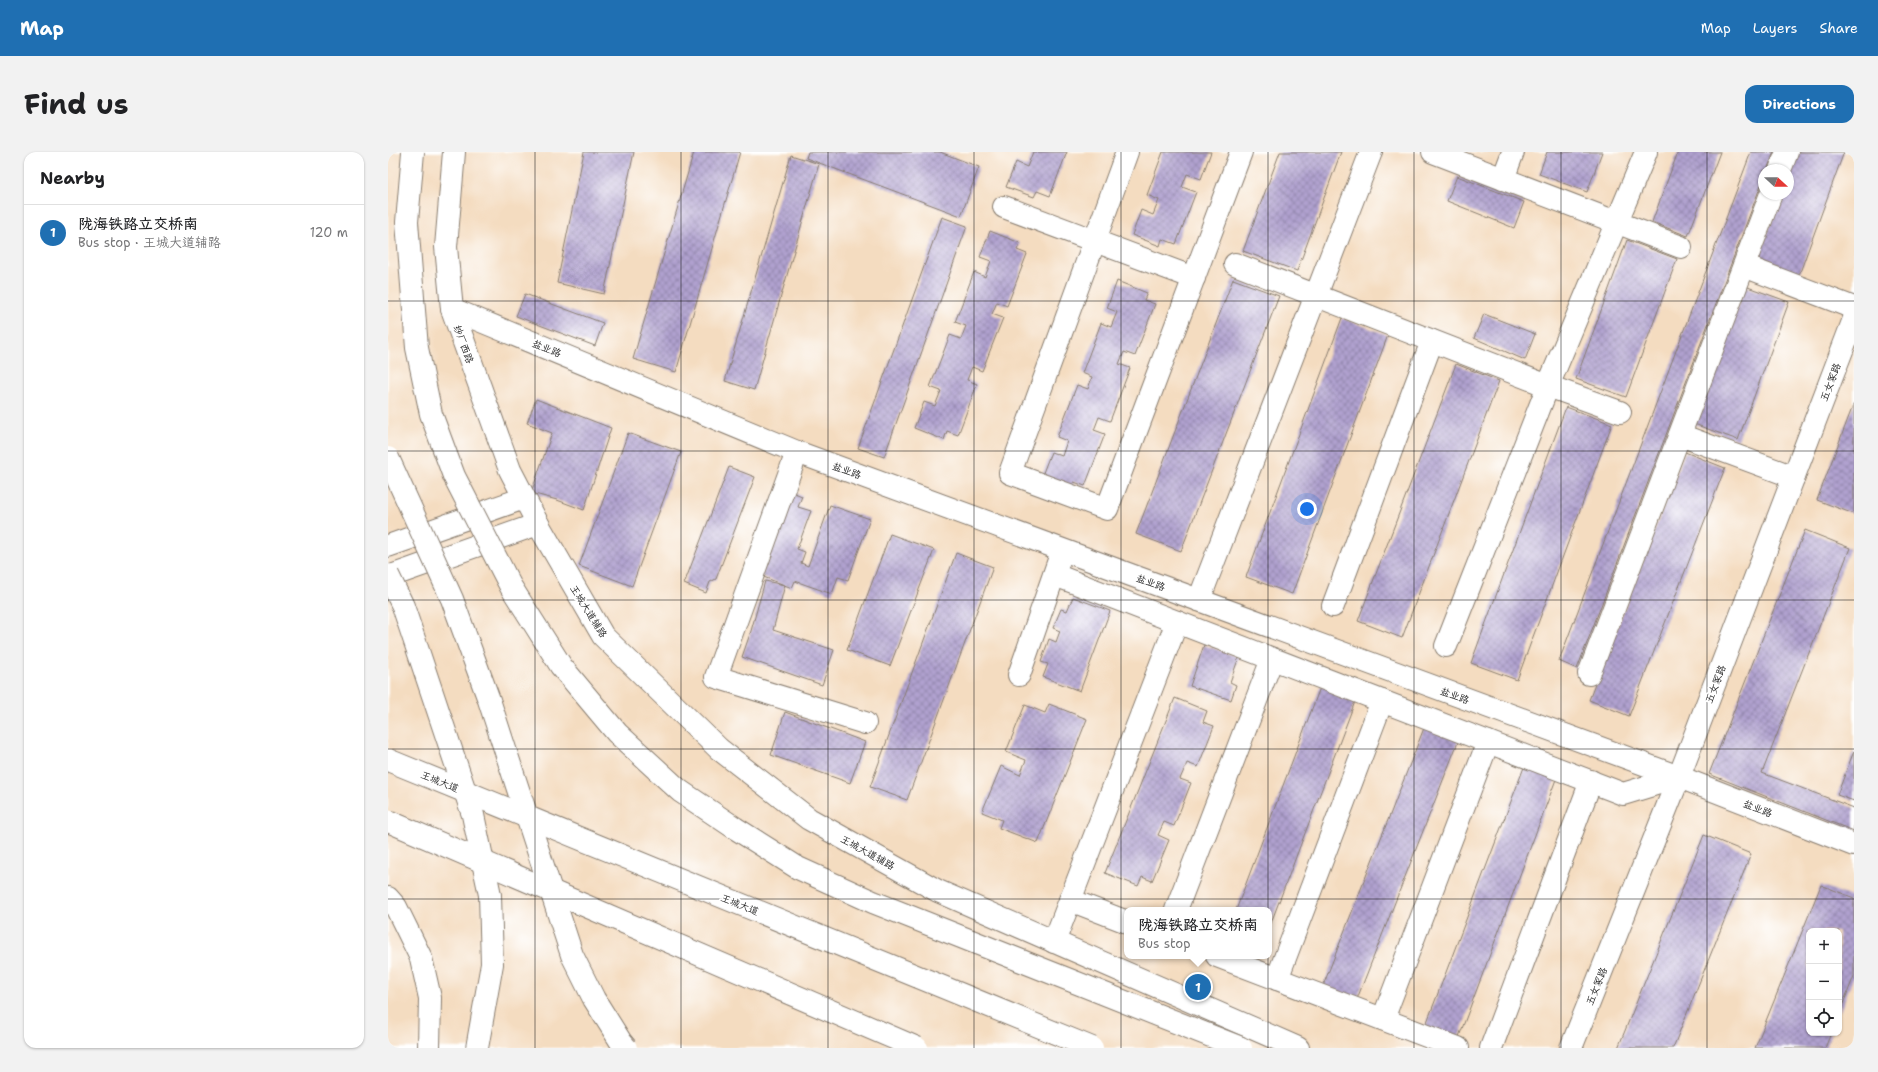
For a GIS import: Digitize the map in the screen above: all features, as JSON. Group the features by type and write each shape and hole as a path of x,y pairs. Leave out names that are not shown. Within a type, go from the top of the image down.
{"main road":[{"path":"413,152 407,222 417,348 431,414 454,476 511,587 561,666 617,733 680,791 798,868 873,902 1241,1048"},
{"name":"纱厂西路","path":"454,152 446,248 452,309 510,470 538,524"},
{"path":"1127,152 1010,473 1107,509 1241,152"},
{"path":"1199,600 1371,152"},
{"path":"1433,152 1681,247"},
{"path":"1503,179 1513,152"},
{"path":"1446,646 1548,386 1646,152"},
{"path":"1782,164 1787,152"},
{"path":"1589,674 1769,200"},
{"path":"1004,207 1194,278"},
{"path":"1236,264 1548,386 1620,412"},
{"path":"1744,266 1854,308"},
{"name":"盐业路","path":"452,309 797,452 1679,777 1854,845"},
{"name":"五女冢路","path":"1571,1048 1679,777 1854,319"},
{"path":"1332,606 1432,341"},
{"path":"1680,434 1794,477"},
{"path":"797,452 716,678 865,723"},
{"path":"388,458 408,499 455,606 489,700 572,955 594,999 626,1048"},
{"path":"388,546 524,498"},
{"path":"477,1048 492,964 490,895 472,815 403,606 388,576 538,524"},
{"name":"王城大道辅路","path":"538,524 603,636 719,749 809,819 938,891 1298,1048"},
{"path":"1019,675 1063,550"},
{"path":"1054,575 1623,794 1679,777"},
{"path":"1054,942 1177,622"},
{"path":"1177,907 1272,659"},
{"path":"1277,979 1382,701"},
{"path":"1383,1019 1488,742"},
{"name":"王城大道","path":"390,760 1092,1048"},
{"path":"1491,1048 1591,781"},
{"path":"388,822 917,1048"},
{"path":"388,898 396,907 421,958 430,998 429,1048"},
{"path":"1070,900 1124,921"},
{"path":"1225,959 1458,1048"}],"building":[{"path":"584,152 634,152 604,294 557,283"},
{"path":"694,152 740,152 676,372 633,359"},
{"path":"808,152 940,152 979,167 961,216 806,158"},
{"path":"1033,152 1067,152 1050,196 1037,191 1034,197 1006,187 1016,162 1027,167"},
{"path":"1163,152 1211,152 1201,179 1187,174 1182,187 1196,192 1176,244 1162,239 1160,246 1132,235 1141,210 1153,215 1159,200 1147,195"},
{"path":"1280,152 1341,152 1297,271 1243,251"},
{"path":"1547,152 1602,152 1587,192 1539,174"},
{"path":"1678,152 1720,152 1688,236 1652,222"},
{"path":"1751,152 1774,152 1769,164 1758,164 1758,193 1577,669 1559,661"},
{"path":"1797,152 1844,152 1799,275 1757,260 1780,200 1794,200 1794,164 1793,164"},
{"path":"791,155 819,164 754,390 725,381"},
{"path":"1457,176 1524,202 1514,228 1447,201"},
{"path":"942,217 967,226 884,457 858,448"},
{"path":"990,231 1020,243 1017,250 1027,254 1007,306 997,302 992,314 1003,318 982,371 972,367 967,380 977,384 958,435 947,431 944,440 914,428 924,402 935,406 941,391 930,387 950,335 961,339 966,326 955,322 974,272 985,277 991,261 980,257"},
{"path":"1627,240 1677,259 1626,397 1576,379"},
{"path":"1233,279 1279,296 1181,551 1136,534"},
{"path":"1117,281 1147,293 1144,300 1155,304 1135,356 1124,352 1119,364 1130,368 1110,421 1099,417 1094,430 1105,434 1085,486 1074,482 1071,490 1041,478 1051,452 1062,456 1067,441 1057,437 1077,385 1088,389 1092,377 1082,373 1101,323 1111,327 1117,312 1107,308"},
{"path":"1745,286 1789,302 1738,440 1694,424"},
{"path":"525,294 603,323 595,346 516,316"},
{"path":"1484,314 1535,334 1525,360 1474,338"},
{"path":"1342,318 1388,335 1292,594 1246,577"},
{"path":"1456,364 1499,381 1402,638 1358,621"},
{"path":"536,399 611,428 584,510 557,500 531,493 552,433 527,423"},
{"path":"1854,403 1854,514 1817,500"},
{"path":"1566,407 1612,424 1517,680 1471,663"},
{"path":"628,433 681,452 632,586 579,566"},
{"path":"1685,452 1725,468 1629,716 1589,700"},
{"path":"729,467 755,477 716,579 710,582 706,593 684,584"},
{"path":"792,492 802,496 798,507 811,511 797,549 805,552 801,563 808,566 830,505 870,519 848,580 838,577 832,594 795,581 792,588 761,576"},
{"path":"1805,530 1850,548 1762,773 1854,808 1854,831 1709,774"},
{"path":"890,534 934,550 890,666 847,650"},
{"path":"956,553 993,567 907,800 870,787"},
{"path":"765,581 785,585 773,630 834,650 822,685 742,657"},
{"path":"1073,597 1110,611 1080,691 1043,677 1048,664 1041,662 1049,639 1056,642 1060,631 1053,628 1061,609 1067,611"},
{"path":"1204,645 1239,657 1230,682 1236,685 1231,700 1190,686"},
{"path":"1321,685 1356,699 1272,920 1272,907 1237,907"},
{"path":"1175,698 1207,711 1203,722 1214,726 1198,767 1187,763 1180,779 1191,783 1174,826 1164,822 1158,835 1169,840 1152,881 1142,877 1138,886 1105,873"},
{"path":"1049,704 1087,719 1038,843 999,828 1002,820 982,812 1001,766 1020,775 1026,760 1006,752 1025,705 1045,713"},
{"path":"785,712 865,742 850,783 771,755"},
{"path":"1426,723 1460,737 1357,999 1323,986"},
{"path":"1854,751 1854,801 1837,795"},
{"path":"1526,762 1558,774 1457,1042 1424,1030"},
{"path":"1704,835 1751,854 1673,1048 1618,1048"},
{"path":"1821,885 1854,898 1854,976 1842,1006 1842,928 1806,928 1806,1036 1830,1036 1825,1048 1755,1048"}],"place":[{"name":"陇海铁路立交桥南","path":"1198,987"}]}
